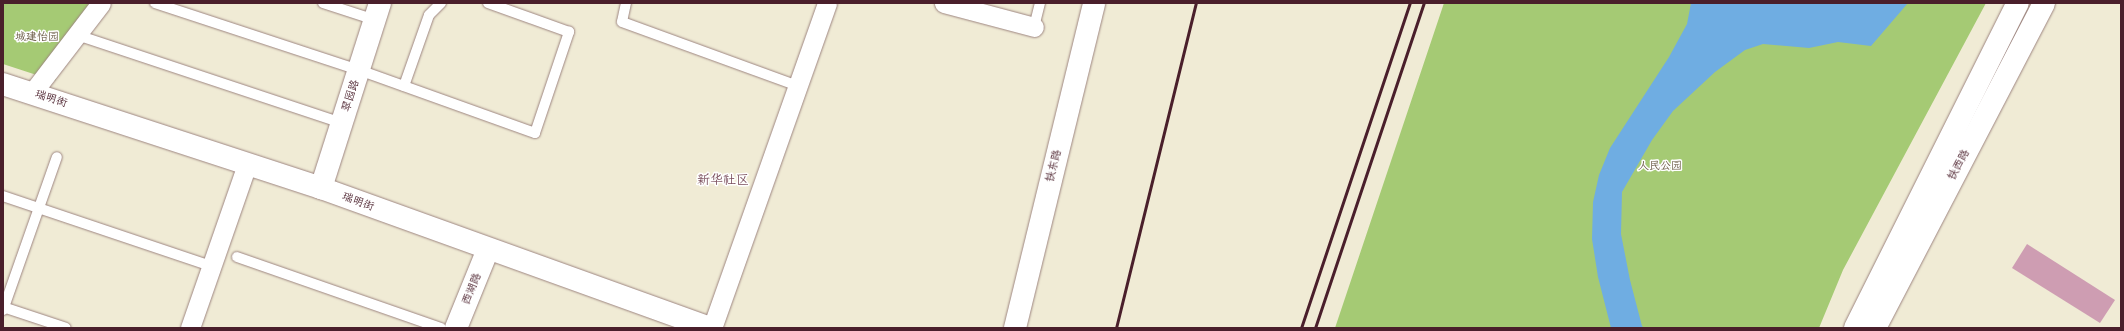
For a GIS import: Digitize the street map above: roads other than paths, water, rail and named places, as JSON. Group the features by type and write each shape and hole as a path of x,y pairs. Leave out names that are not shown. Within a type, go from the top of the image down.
{"street":[{"path":"32,93 101,3"},
{"path":"711,328 827,3"},
{"path":"944,3 1034,27"},
{"name":"铁东路","path":"1015,328 1094,3"},
{"name":"铁西路","path":"1854,328 2018,3"},
{"name":"铁西路","path":"1875,328 2044,3"},
{"name":"翠园路","path":"321,188 377,12"},
{"name":"瑞明街","path":"3,84 321,188 711,328"},
{"path":"190,328 247,164"},
{"name":"西湖路","path":"456,328 488,249"}],"lane":[{"path":"155,3 359,70 535,133 569,32 488,3"},
{"path":"323,3 377,12"},
{"path":"404,86 429,15 441,3"},
{"path":"626,3 622,22 798,86"},
{"path":"1034,27 1040,3"},
{"path":"77,35 342,122"},
{"path":"57,157 3,308 66,328"},
{"path":"3,196 211,266"},
{"path":"237,257 428,326 440,328"}],"water":[{"path":"1691,3 1908,3 1871,46 1838,42 1809,48 1763,44 1745,50 1715,72 1673,111 1652,140 1622,192 1621,234 1630,280 1642,326 1644,328 1611,328 1598,277 1592,239 1593,202 1599,175 1610,148 1669,57 1687,24"}],"railway":[{"path":"1116,328 1196,3"},
{"path":"1301,328 1410,3"},
{"path":"1315,328 1424,3"}],"district":[{"name":"新华社区","path":"723,181"}],"park label":[{"name":"城建怡园","path":"37,37"},
{"name":"人民公园","path":"1660,166"}]}
